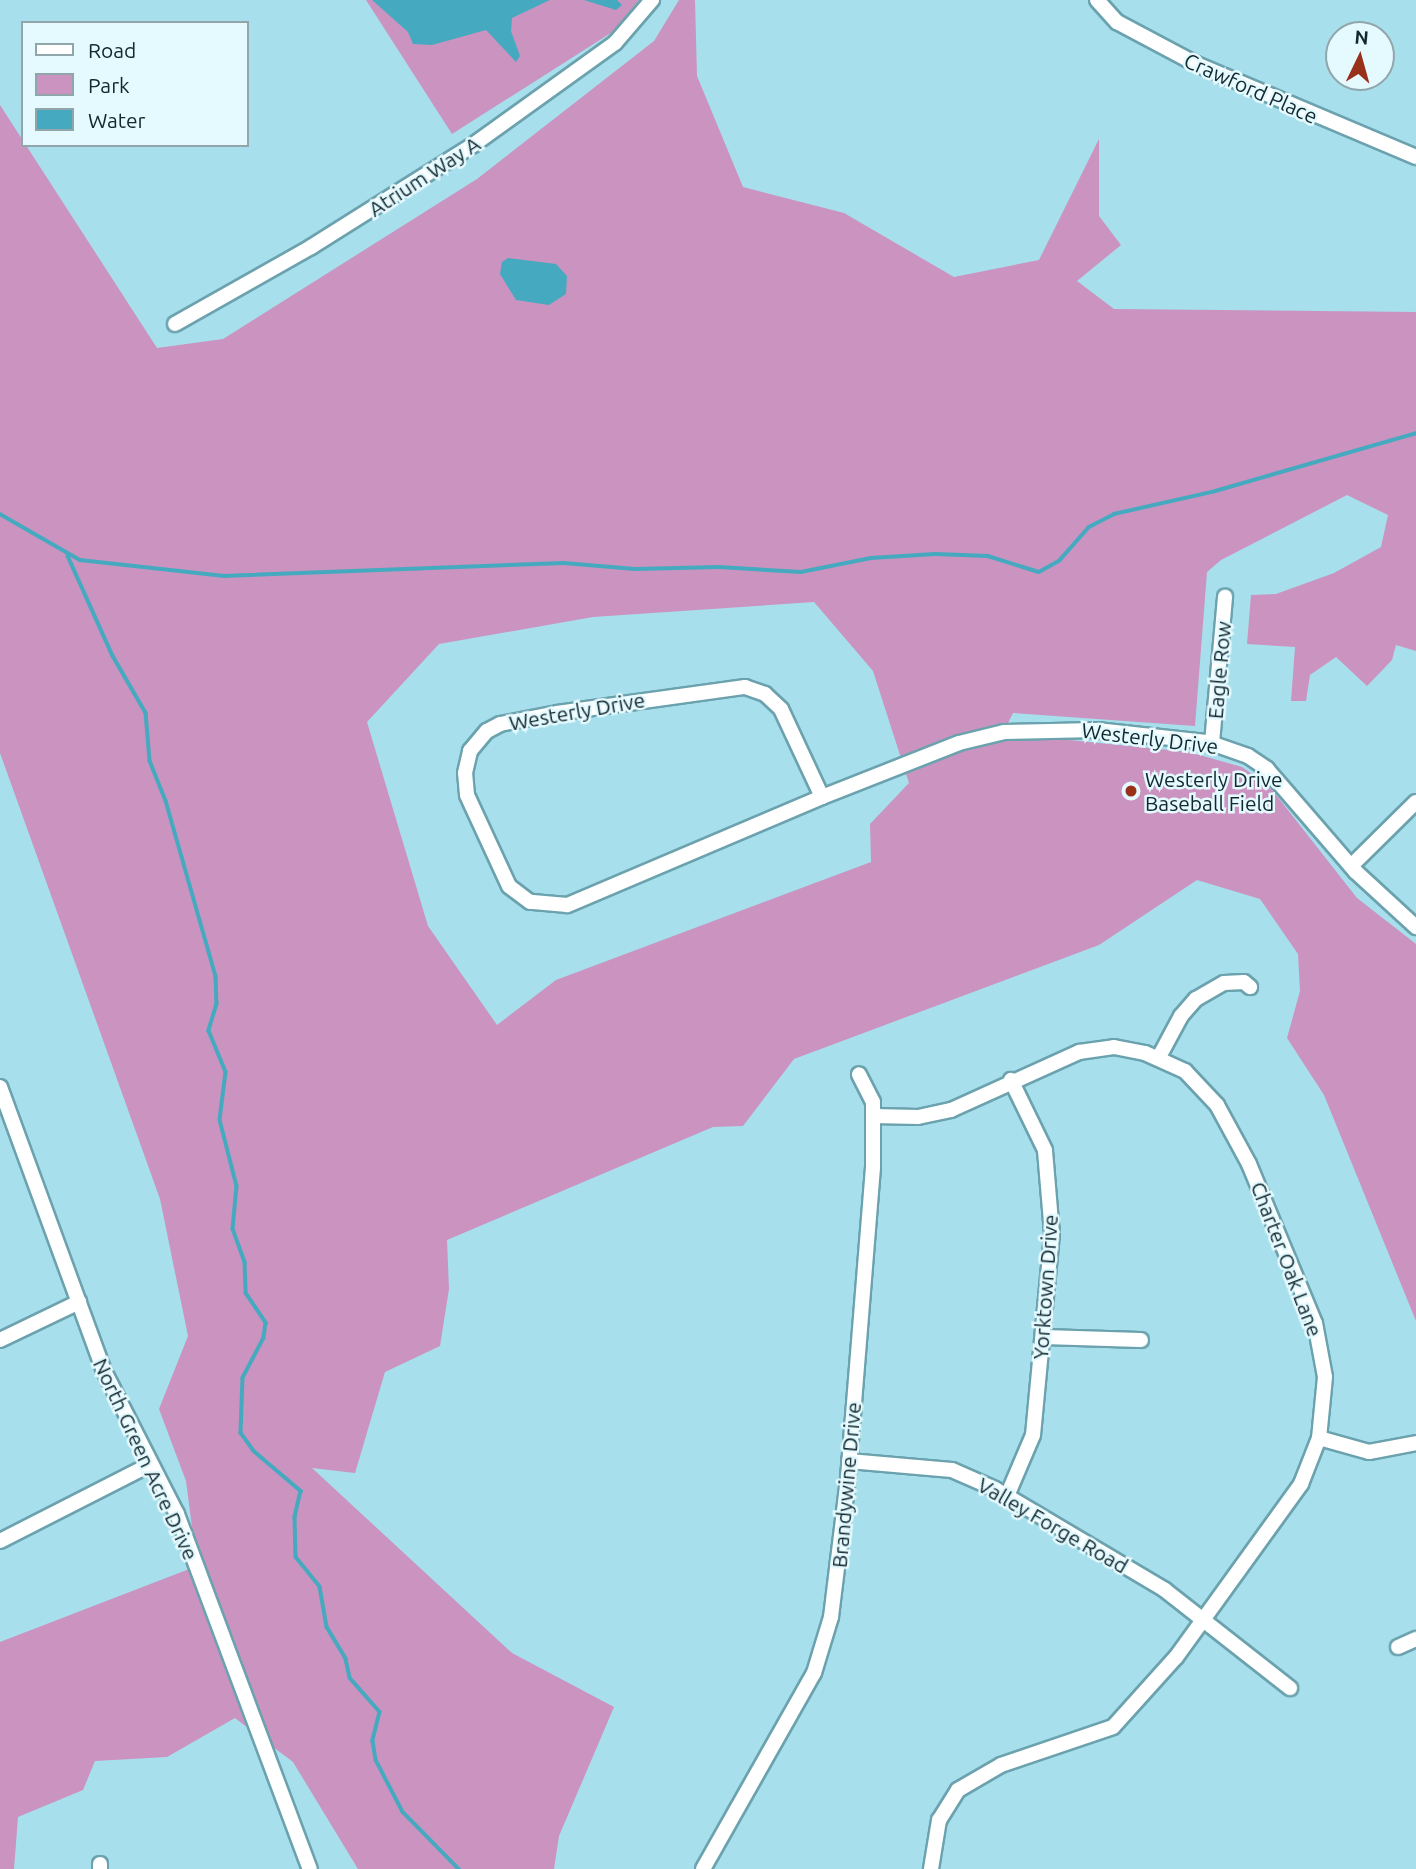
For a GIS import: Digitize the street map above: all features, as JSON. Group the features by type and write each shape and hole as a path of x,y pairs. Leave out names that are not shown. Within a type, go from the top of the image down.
{"street":[{"name":"Atrium Way A","path":"175,324 311,247 473,145 615,43 652,0"},
{"name":"Crawford Place","path":"1097,0 1117,22 1196,64 1416,157"},
{"name":"Eagle Row","path":"1212,743 1225,597"},
{"name":"Westerly Drive","path":"822,797 781,709 765,694 745,687 711,688 500,724 473,746 465,773 476,821 509,886 530,902 556,907 692,856 822,797 959,743 1004,732 1097,730 1212,743 1248,756 1267,769 1351,866 1416,927"},
{"path":"1351,866 1416,803"},
{"path":"1159,1057 1181,1016 1196,999 1224,983 1244,982 1250,987"},
{"name":"Charter Oak Lane","path":"874,1116 937,1114 1079,1052 1114,1047 1159,1057 1191,1076 1217,1105 1280,1235 1315,1323 1323,1359 1319,1438 1292,1499 1146,1694 1113,1727 1001,1765 958,1790 939,1820 932,1869"},
{"name":"Brandywine Drive","path":"703,1869 821,1656 837,1577 849,1461 874,1116 870,1090 859,1074"},
{"name":"Yorktown Drive","path":"1007,1496 1033,1435 1052,1234 1045,1150 1011,1080"},
{"name":"North Green Acre Drive","path":"0,1087 103,1369 177,1514 310,1869"},
{"path":"0,1340 79,1302"},
{"path":"1042,1337 1141,1340"},
{"path":"1319,1438 1369,1452 1416,1443"},
{"name":"Valley Forge Road","path":"849,1461 952,1470 1007,1496 1204,1618 1274,1680 1290,1688"},
{"path":"0,1541 151,1464"},
{"path":"1398,1647 1416,1639"}],"green space":[{"path":"366,0 639,0 614,31 452,134"},
{"path":"679,0 695,0 697,76 743,187 844,213 954,277 1039,260 1099,139 1099,216 1121,245 1077,281 1114,309 1416,312 1416,651 1396,645 1392,660 1367,686 1336,657 1310,675 1306,701 1291,701 1295,647 1247,644 1251,595 1276,594 1334,573 1381,547 1388,515 1347,495 1221,560 1207,572 1195,726 1013,713 1005,729 1010,740 1039,737 1189,752 1242,767 1269,786 1357,898 1416,944 1416,1321 1324,1095 1287,1038 1300,991 1298,954 1260,899 1197,880 1099,945 794,1059 743,1126 713,1127 447,1240 449,1289 440,1346 385,1372 355,1473 312,1468 512,1653 614,1707 559,1836 554,1869 358,1869 293,1762 235,1718 167,1757 95,1761 83,1790 18,1817 14,1869 0,1869 0,1642 197,1566 186,1481 159,1409 188,1336 160,1199 0,753 0,105 21,138 21,147 27,147 157,348 223,339 477,179 654,41","holes":["814,602 873,671 909,783 870,824 871,862 556,980 497,1025 428,926 367,722 439,644 593,617"]}],"water":[{"path":"372,0 550,0 512,18 511,31 520,56 516,62 486,30 432,45 413,44 408,32"},
{"path":"584,0 617,0 622,5 616,10"},
{"path":"508,258 556,264 567,276 566,294 549,305 516,300 500,274 502,262"}],"waterway":[{"path":"0,514 80,560 224,576 564,563 635,569 719,567 801,572 871,558 935,554 988,556 1039,572 1059,561 1089,527 1114,514 1212,492 1416,433"},
{"path":"68,556 113,656 146,713 150,761 166,801 216,977 217,1004 209,1031 226,1072 220,1120 237,1186 233,1229 245,1262 246,1293 266,1323 264,1338 243,1378 241,1433 254,1451 301,1491 295,1517 296,1557 320,1587 327,1627 346,1659 350,1678 380,1712 373,1741 376,1760 403,1812 459,1869"}],"place":[{"name":"Westerly Drive Baseball Field","path":"1131,791"}]}
